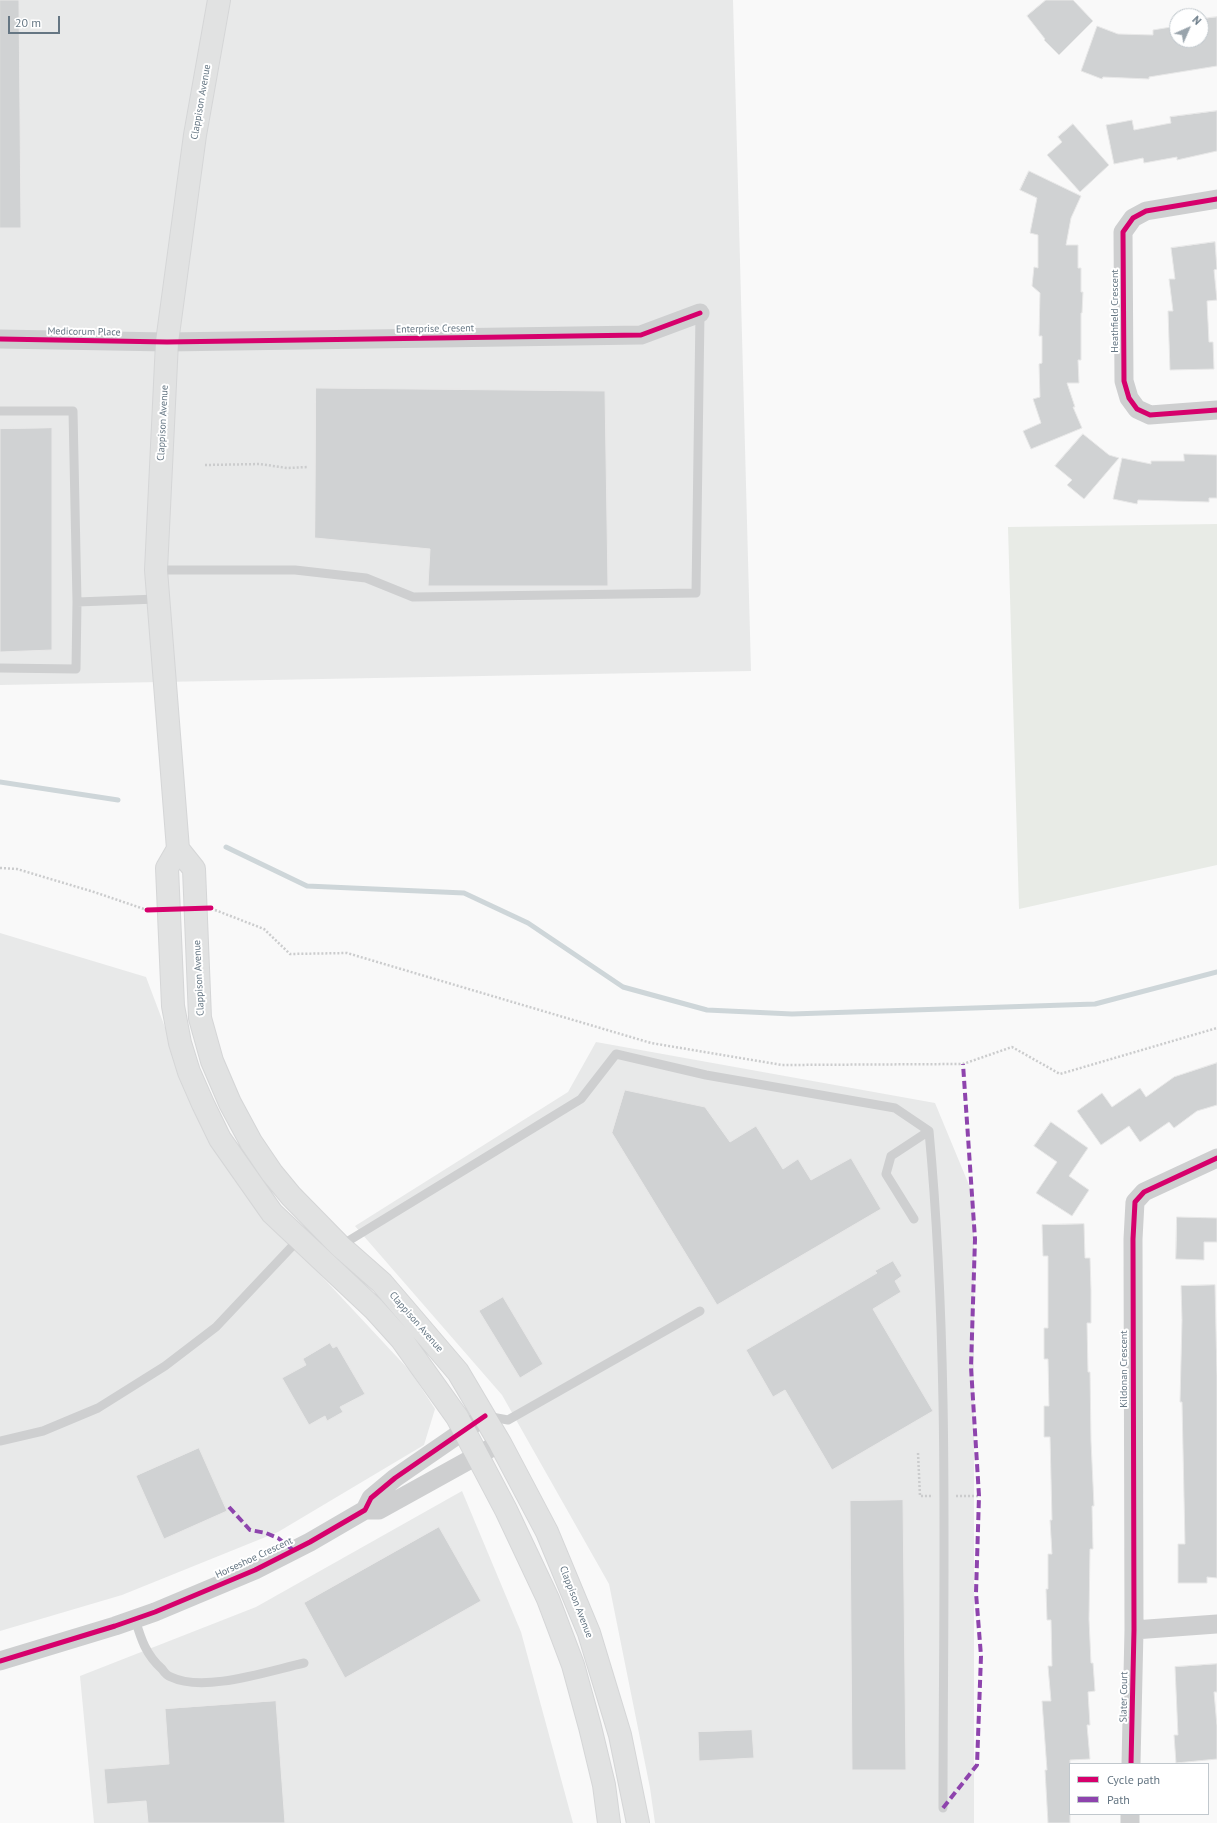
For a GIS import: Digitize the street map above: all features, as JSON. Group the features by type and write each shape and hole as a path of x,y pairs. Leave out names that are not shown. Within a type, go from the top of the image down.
{"main road":[{"name":"Clappison Avenue","path":"219,0 195,135 167,342 156,570 157,599 178,850 194,869 203,908 197,953 200,1018 212,1061 236,1114 251,1142 272,1173 306,1213 340,1246 382,1283 435,1344 458,1372 500,1443 546,1532 589,1633 620,1735 638,1823"},
{"path":"178,850 167,868 173,1006 180,1043 189,1072 220,1139 272,1213 374,1309 402,1340 457,1417 478,1456 548,1599 573,1665 604,1784 609,1823"},
{"path":"171,953 197,953"},
{"path":"212,1123 236,1114"}],"street":[{"name":"Heathfield Crescent","path":"1217,199 1146,210 1133,218 1123,232 1124,381 1129,398 1137,409 1150,415 1217,410"},
{"name":"Enterprise Cresent","path":"167,342 641,335 700,313"},
{"name":"Medicorum Place","path":"0,339 167,342"},
{"name":"Kildonan Crescent","path":"1134,1630 1133,1214 1135,1202 1144,1192 1217,1158"},
{"name":"Horseshoe Crescent","path":"0,1661 74,1640 135,1619 255,1570 310,1542 364,1510 371,1498 395,1478 485,1416"},
{"name":"Horseshoe Crescent","path":"364,1510 380,1510 500,1443"},
{"path":"1134,1630 1217,1624"},
{"name":"Slater Court","path":"1131,1763 1134,1630"}],"lane":[{"path":"156,570 309,572 366,578 413,597 696,593 700,313"},
{"path":"0,411 73,411 77,602 76,669 0,668"},
{"path":"77,602 157,599"},
{"path":"340,1246 581,1099 616,1054 706,1075 895,1108 929,1131"},
{"path":"914,1219 886,1174 891,1156 929,1131"},
{"path":"929,1131 936,1205 944,1438 943,1808"},
{"path":"0,1441 43,1431 98,1408 166,1366 216,1327 299,1239"},
{"path":"485,1416 508,1420 700,1311"},
{"path":"500,1443 508,1420"},
{"path":"135,1619 142,1644 152,1661 170,1677 198,1684 233,1679 304,1663"}],"path":[{"path":"205,465 260,464 287,468 308,467"},
{"path":"0,868 17,869 94,892 147,910 169,909"},
{"path":"203,908 264,929 290,954 347,953 651,1043 782,1065 963,1064 1012,1047 1060,1074 1217,1028"}],"shaded area":[{"path":"0,0 733,0 751,671 0,685"},
{"path":"1217,524 1217,865 1019,909 1008,527"},
{"path":"0,933 146,977 208,1141 259,1209 411,1372 435,1409 424,1445 278,1532 122,1595 0,1631"},
{"path":"596,1042 935,1103 974,1197 974,1823 655,1823 650,1788 609,1584 502,1395 355,1226 568,1092"},
{"path":"462,1491 521,1632 573,1823 94,1823 80,1676 256,1607"}],"building":[{"path":"0,0 19,0 21,228 0,228"},
{"path":"1046,0 1073,0 1093,21 1059,55 1044,40 1045,39 1027,16"},
{"path":"1217,17 1217,66 1149,77 1149,79 1103,77 1102,79 1081,71 1097,26 1118,34 1153,35 1153,30 1169,27 1169,48 1209,48 1209,18"},
{"path":"1217,111 1217,151 1177,160 1177,157 1144,163 1143,158 1114,164 1106,125 1132,120 1134,130 1171,123 1170,117"},
{"path":"1073,124 1109,165 1080,192 1047,155 1062,142 1058,137"},
{"path":"1029,171 1081,196 1071,218 1066,245 1078,245 1078,268 1081,268 1081,292 1083,292 1081,313 1081,360 1078,360 1079,383 1067,383 1075,407 1073,407 1082,428 1031,449 1023,431 1041,423 1033,399 1040,397 1039,364 1042,363 1042,336 1039,336 1040,293 1032,286 1034,267 1038,268 1038,235 1030,233 1037,198 1020,190"},
{"path":"1215,242 1217,269 1214,270 1217,300 1207,301 1209,342 1213,342 1214,369 1170,370 1168,311 1173,311 1169,279 1175,279 1171,248"},
{"path":"316,388 605,391 608,586 428,586 430,549 315,538"},
{"path":"52,428 52,650 0,652 0,429"},
{"path":"1083,434 1109,455 1119,458 1084,499 1067,485 1072,480 1055,466"},
{"path":"1184,454 1217,455 1217,498 1209,498 1209,502 1138,500 1137,504 1113,499 1122,458 1151,464 1151,461 1184,461"},
{"path":"1217,1063 1217,1105 1197,1111 1174,1128 1169,1122 1140,1142 1129,1126 1101,1145 1077,1111 1102,1093 1112,1107 1140,1088 1146,1097 1174,1077"},
{"path":"625,1090 705,1107 730,1142 756,1126 783,1169 798,1159 811,1180 851,1158 881,1209 717,1305 612,1133"},
{"path":"1051,1122 1088,1148 1069,1176 1089,1190 1072,1216 1036,1193 1057,1162 1034,1146"},
{"path":"1177,1217 1217,1218 1217,1242 1204,1242 1204,1260 1176,1259"},
{"path":"1084,1224 1085,1258 1090,1258 1091,1323 1087,1323 1094,1506 1092,1506 1093,1549 1090,1549 1089,1619 1091,1663 1093,1663 1095,1691 1088,1692 1090,1725 1087,1725 1090,1759 1070,1760 1069,1763 1070,1823 1048,1823 1045,1770 1047,1770 1042,1701 1051,1701 1048,1666 1052,1666 1051,1620 1047,1620 1046,1589 1048,1589 1048,1554 1052,1554 1050,1520 1052,1520 1050,1437 1044,1437 1044,1406 1049,1406 1048,1359 1044,1359 1044,1328 1048,1328 1048,1256 1043,1256 1042,1225"},
{"path":"893,1261 902,1276 895,1281 901,1292 873,1309 933,1411 832,1470 785,1390 773,1397 746,1350 877,1273 875,1271"},
{"path":"1215,1285 1217,1376 1217,1578 1207,1577 1207,1583 1178,1583 1178,1544 1185,1544 1182,1402 1180,1402 1182,1320 1181,1286"},
{"path":"503,1297 543,1364 520,1378 479,1311"},
{"path":"330,1343 333,1348 337,1346 365,1394 340,1407 343,1412 327,1421 325,1416 309,1425 282,1378 306,1365 303,1359"},
{"path":"199,1448 227,1511 164,1539 136,1476"},
{"path":"903,1500 906,1770 852,1770 850,1501"},
{"path":"439,1527 481,1601 345,1678 304,1603"},
{"path":"1217,1664 1217,1692 1214,1692 1217,1726 1217,1759 1176,1763 1174,1735 1178,1735 1175,1667"},
{"path":"276,1701 285,1823 148,1823 146,1801 107,1804 104,1769 169,1764 165,1709"},
{"path":"752,1730 754,1758 699,1761 698,1732"}],"waterway":[{"path":"0,782 118,800"},
{"path":"226,847 307,886 464,893 528,923 623,987 707,1010 792,1014 1095,1004 1217,972"}],"marked path":[{"path":"943,1808 977,1765 981,1656 976,1593 979,1496 971,1367 975,1239 963,1064"},
{"path":"229,1507 250,1530 266,1533 278,1538 293,1550"}],"cycle path":[{"path":"1217,199 1146,211 1133,218 1123,232 1124,381 1129,398 1137,409 1150,415 1217,410"},
{"path":"0,339 167,342 641,335 700,313"},
{"path":"147,910 211,908"},
{"path":"1131,1763 1134,1630 1133,1239 1135,1202 1144,1192 1217,1158"},
{"path":"0,1661 115,1626 155,1612 255,1570 310,1542 365,1510 371,1498 395,1478 485,1416"}]}
